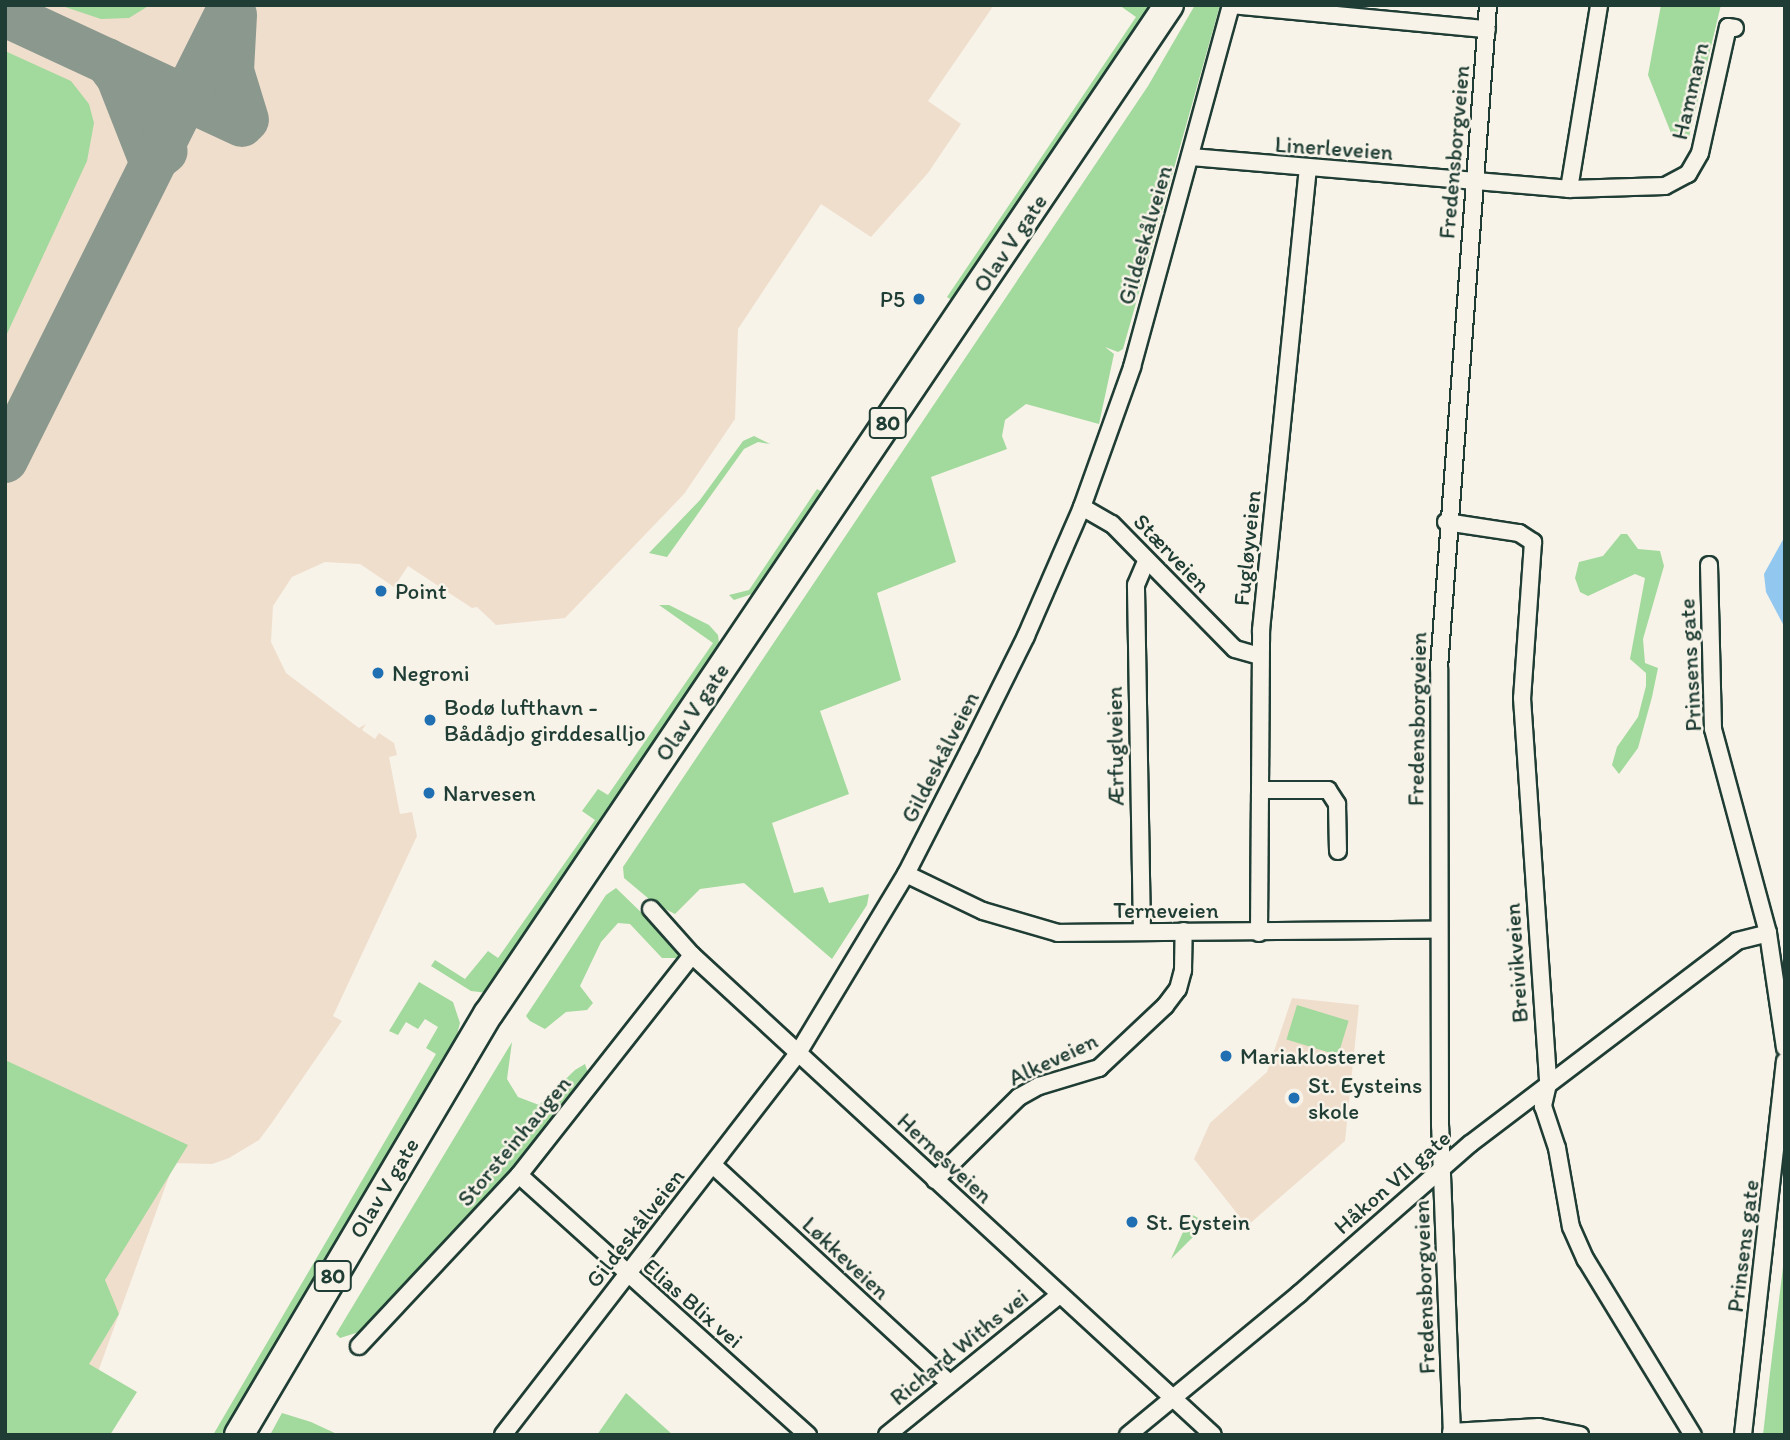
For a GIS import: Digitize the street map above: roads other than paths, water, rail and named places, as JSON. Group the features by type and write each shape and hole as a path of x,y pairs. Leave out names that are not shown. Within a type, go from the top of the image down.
{"highway":[{"name":"Olav V gate","path":"239,1435 489,1013 1169,5"}],"street":[{"path":"1231,5 1486,29"},
{"name":"Gildeskålveien","path":"503,1435 798,1053 906,874 1026,636 1082,507 1132,366 1231,5"},
{"name":"Fredensborgveien","path":"1452,1433 1439,930 1438,668 1446,522 1488,5"},
{"path":"1569,189 1599,5"},
{"name":"Hammarn","path":"1474,181 1569,189 1665,186 1688,174 1700,153 1728,27 1735,28"},
{"name":"Linerleveien","path":"1191,157 1474,181"},
{"name":"Fugløyveien","path":"1259,933 1260,656 1308,169"},
{"name":"Stærveien","path":"1082,507 1112,524 1235,649 1260,656"},
{"name":"Breivikveien","path":"1446,522 1519,533 1533,542 1526,601 1524,756 1548,1084 1543,1106 1557,1148 1571,1227 1614,1309 1693,1435"},
{"name":"Ærfuglveien","path":"1142,932 1136,584 1146,561"},
{"name":"Prinsens gate","path":"1709,565 1713,729 1768,933 1785,1048"},
{"path":"1260,790 1328,790 1337,804 1338,851"},
{"name":"Terneveien","path":"906,874 1027,927 1058,933 1439,930"},
{"name":"Hernesveien","path":"652,909 692,955 1213,1435"},
{"name":"Alkeveien","path":"935,1180 1019,1097 1039,1086 1099,1068 1165,1006 1181,979 1184,931"},
{"name":"Håkon VII gate","path":"1128,1435 1444,1167 1548,1084 1737,941 1768,933"},
{"name":"Storsteinhaugen","path":"359,1346 519,1175 692,955"},
{"name":"Prinsens gate","path":"1743,1435 1785,1061"},
{"name":"Løkkeveien","path":"713,1166 949,1383"},
{"name":"Elias Blix vei","path":"519,1175 626,1275 808,1435"},
{"name":"Richard Withs vei","path":"887,1435 1059,1295"},
{"path":"1452,1433 1539,1427 1580,1435"}],"water":[{"path":"1785,536 1785,628 1766,592 1764,574"}],"place":[{"name":"P5","path":"919,299"},
{"name":"Point","path":"381,591"},
{"name":"Negroni","path":"378,673"},
{"name":"Bodø lufthavn - Bådådjo girddesalljo","path":"430,720"},
{"name":"Narvesen","path":"429,793"},
{"name":"Mariaklosteret","path":"1226,1056"},
{"name":"St. Eysteins skole","path":"1294,1098"},
{"name":"St. Eystein","path":"1132,1222"}]}
